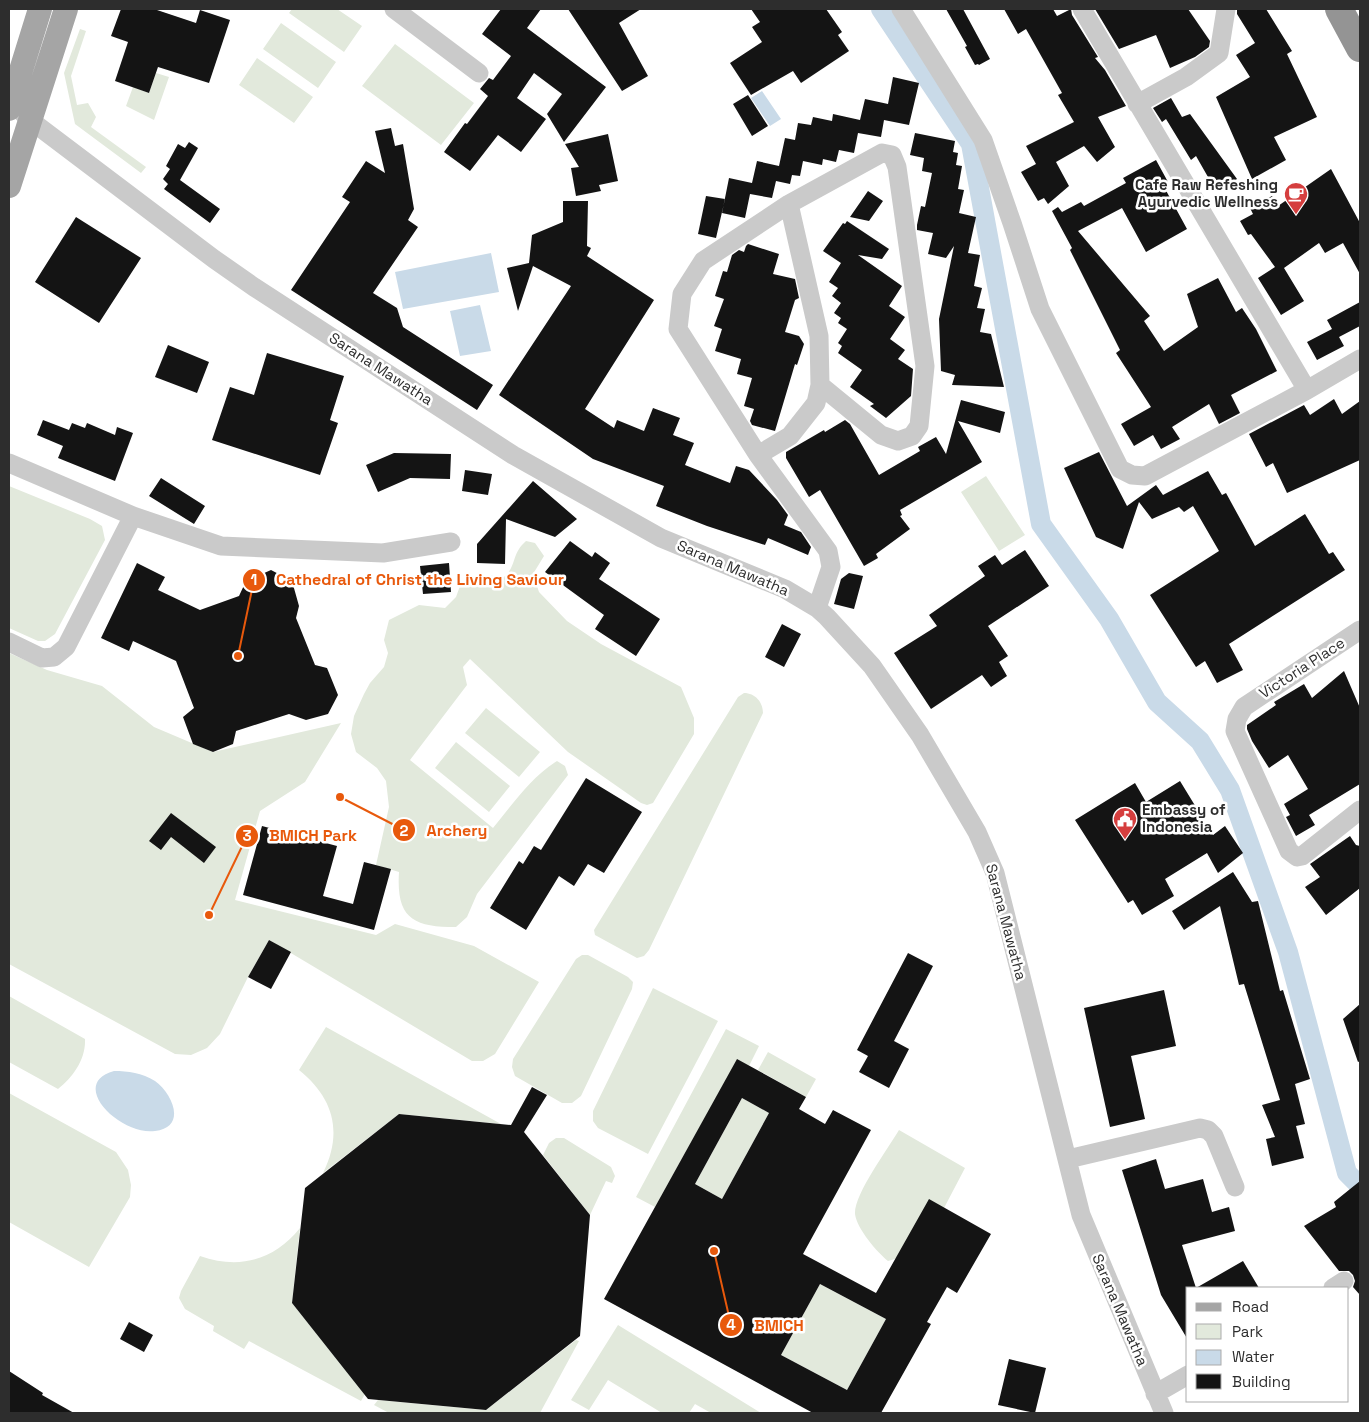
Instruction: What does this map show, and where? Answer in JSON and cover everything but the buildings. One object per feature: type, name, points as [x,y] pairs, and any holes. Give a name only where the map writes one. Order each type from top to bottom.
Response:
[{"type":"highway","points":[[1339,9],[1360,48]]},
{"type":"main road","points":[[10,103],[40,9]]},
{"type":"main road","points":[[9,186],[66,9]]},
{"type":"street","points":[[394,9],[479,73]]},
{"type":"street","points":[[901,9],[983,140],[1040,309],[1120,469],[1132,475],[1145,476],[1308,390],[1360,359]]},
{"type":"street","points":[[1082,9],[1308,390]]},
{"type":"street","points":[[1137,104],[1186,77],[1219,53],[1226,9]]},
{"type":"street","name":"Sarana Mawatha","points":[[10,103],[214,259],[513,455],[660,538],[785,589],[817,608],[872,666],[920,735],[978,832],[995,873],[1081,1215],[1164,1413]]},
{"type":"street","points":[[817,608],[831,567],[828,550],[758,455],[678,329],[682,294],[703,261],[789,204],[882,153],[892,155],[897,167],[925,366],[919,426],[912,436],[898,441],[881,435],[820,386]]},
{"type":"street","points":[[758,455],[790,436],[816,403],[820,386],[819,336],[789,204]]},
{"type":"street","points":[[9,462],[134,516],[221,546],[383,553],[451,542]]},
{"type":"street","points":[[9,642],[42,658],[54,656],[66,648],[134,516]]},
{"type":"street","name":"Victoria Place","points":[[1360,630],[1244,707],[1237,719],[1235,731],[1289,851],[1297,857],[1302,856],[1360,810]]},
{"type":"street","points":[[1068,1159],[1200,1128],[1208,1130],[1214,1136],[1235,1187]]},
{"type":"street","points":[[1155,1394],[1186,1376]]},
{"type":"green space","points":[[292,9],[337,9],[362,26],[344,52],[289,13]]},
{"type":"green space","points":[[281,23],[336,62],[318,88],[263,49]]},
{"type":"green space","points":[[80,29],[86,31],[71,76],[77,105],[88,103],[96,117],[91,127],[146,167],[141,173],[75,124],[64,73]]},
{"type":"green space","points":[[395,44],[474,103],[441,145],[362,86]]},
{"type":"green space","points":[[257,58],[313,97],[294,123],[239,85]]},
{"type":"green space","points":[[156,73],[169,77],[154,120],[126,106],[133,87],[149,93]]},
{"type":"green space","points":[[986,476],[1025,535],[999,551],[961,492]]},
{"type":"green space","points":[[9,486],[90,519],[102,526],[105,540],[55,634],[45,641],[38,641],[9,628]]},
{"type":"green space","points":[[526,541],[535,543],[544,556],[533,574],[539,592],[567,621],[601,644],[681,687],[694,718],[694,734],[653,803],[647,805],[641,803],[568,752],[470,659],[463,667],[467,685],[410,760],[493,828],[522,792],[557,761],[565,766],[568,775],[477,894],[467,917],[456,927],[429,925],[418,922],[404,910],[399,888],[399,872],[376,865],[389,807],[386,781],[377,768],[356,752],[351,734],[354,716],[370,683],[384,667],[388,653],[384,640],[389,620],[419,605],[445,608],[456,597],[460,586],[469,578],[484,575],[504,577],[511,569],[518,551]]},
{"type":"green space","points":[[9,653],[47,670],[102,686],[154,727],[213,752],[341,723],[305,782],[260,811],[235,900],[376,935],[395,924],[474,946],[539,982],[495,1054],[483,1061],[472,1061],[269,940],[248,977],[220,1034],[207,1048],[191,1055],[175,1054],[9,964]]},
{"type":"green space","points":[[744,693],[755,696],[758,699],[762,705],[763,713],[649,950],[644,956],[637,958],[595,935],[594,930],[738,697]]},
{"type":"green space","points":[[486,708],[540,752],[519,777],[465,733]]},
{"type":"green space","points":[[456,742],[510,786],[489,812],[435,768]]},
{"type":"green space","points":[[582,955],[588,955],[628,977],[633,982],[632,989],[581,1096],[572,1103],[562,1103],[515,1076],[512,1067],[513,1059],[576,959]]},
{"type":"green space","points":[[653,988],[718,1021],[648,1154],[598,1128],[593,1121],[593,1111]]},
{"type":"green space","points":[[9,996],[85,1039],[81,1060],[69,1079],[58,1089],[9,1062]]},
{"type":"green space","points":[[326,1027],[501,1124],[399,1114],[323,1173],[333,1144],[332,1117],[320,1092],[299,1070]]},
{"type":"green space","points":[[726,1029],[759,1046],[749,1066],[737,1060],[655,1207],[636,1197]]},
{"type":"green space","points":[[768,1052],[816,1079],[806,1097],[758,1070]]},
{"type":"green space","points":[[9,1093],[116,1152],[128,1170],[131,1185],[130,1197],[89,1267],[9,1222]]},
{"type":"green space","points":[[742,1098],[769,1113],[722,1199],[695,1184]]},
{"type":"green space","points":[[899,1130],[965,1168],[944,1208],[895,1259],[888,1261],[863,1233],[855,1214],[860,1195],[872,1172]]},
{"type":"green space","points":[[556,1138],[564,1138],[611,1167],[615,1176],[612,1183],[606,1181],[590,1215],[543,1155],[549,1143]]},
{"type":"green space","points":[[300,1228],[292,1303],[365,1394],[361,1401],[249,1341],[244,1349],[213,1331],[214,1326],[185,1309],[179,1298],[200,1256],[229,1262],[255,1259],[279,1248]]},
{"type":"green space","points":[[820,1284],[886,1319],[847,1390],[781,1355]]},
{"type":"green space","points":[[618,1325],[761,1413],[711,1413],[695,1404],[689,1413],[662,1413],[608,1380],[589,1410],[571,1400]]},
{"type":"green space","points":[[576,1340],[579,1341],[540,1413],[389,1413],[374,1405],[378,1400],[486,1410]]},
{"type":"water","points":[[762,91],[781,119],[770,126],[751,98]]},
{"type":"water","points":[[491,253],[499,292],[403,309],[395,272]]},
{"type":"water","points":[[480,305],[491,351],[460,356],[450,311]]},
{"type":"water","points":[[114,1071],[140,1074],[155,1081],[171,1101],[174,1117],[171,1123],[165,1128],[155,1131],[142,1130],[128,1126],[104,1108],[97,1097],[96,1087],[101,1078]]},
{"type":"waterway","points":[[881,9],[971,144],[1041,524],[1109,619],[1157,702],[1200,741],[1230,790],[1288,952],[1347,1173],[1360,1186]]},
{"type":"place","name":"Cafe Raw Refeshing Ayurvedic Wellness","points":[[1296,215]]},
{"type":"place","name":"Cathedral of Christ the Living Saviour","points":[[238,656]]},
{"type":"place","name":"Archery","points":[[340,797]]},
{"type":"place","name":"Embassy of Indonesia","points":[[1125,840]]},
{"type":"place","name":"BMICH Park","points":[[209,915]]},
{"type":"place","name":"BMICH","points":[[714,1251]]}]
